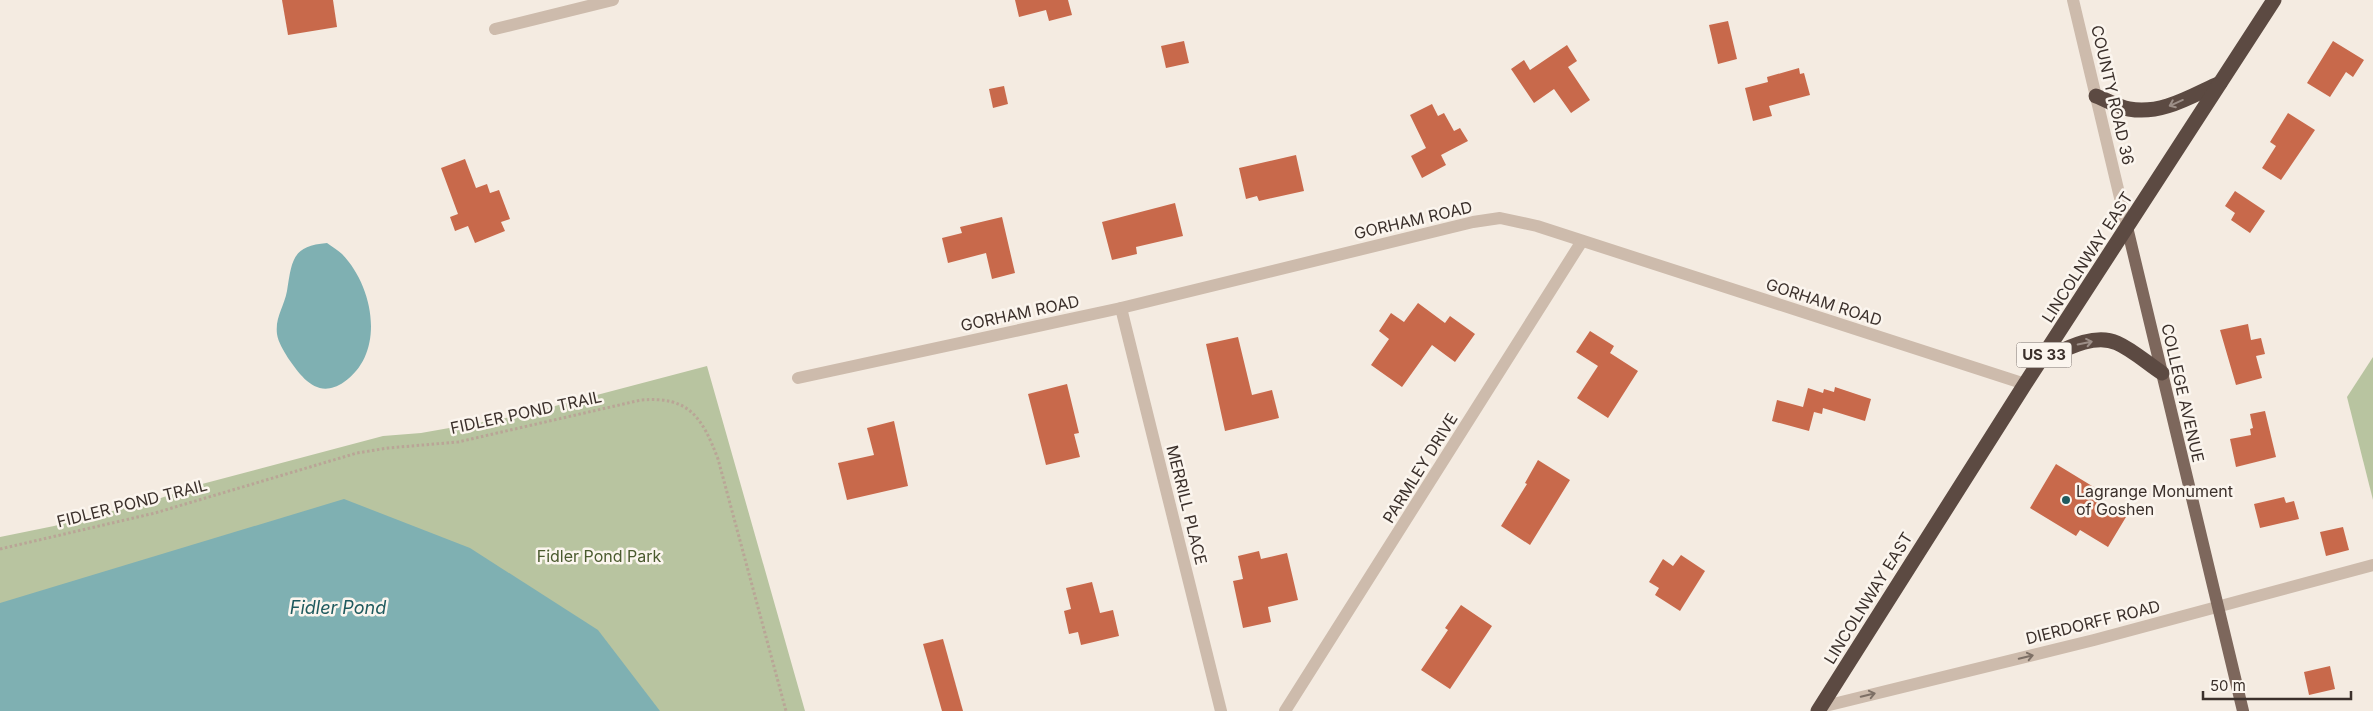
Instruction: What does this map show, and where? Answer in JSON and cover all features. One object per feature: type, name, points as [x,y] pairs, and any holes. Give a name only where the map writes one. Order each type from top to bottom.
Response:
[{"type":"highway","name":"LINCOLNWAY EAST","points":[[1819,709],[2025,384],[2274,0]]},
{"type":"highway","points":[[2096,96],[2127,108],[2146,110],[2168,106],[2220,83]]},
{"type":"highway","points":[[2040,361],[2080,344],[2101,340],[2116,342],[2162,373]]},
{"type":"main road","name":"COLLEGE AVENUE","points":[[2127,227],[2243,711]]},
{"type":"street","points":[[495,29],[613,0]]},
{"type":"street","name":"COUNTY ROAD 36","points":[[2074,0],[2127,227]]},
{"type":"street","name":"GORHAM ROAD","points":[[798,378],[1121,308],[1487,219],[1500,218],[1519,221],[2025,384]]},
{"type":"street","name":"PARMLEY DRIVE","points":[[1285,711],[1582,241]]},
{"type":"street","name":"MERRILL PLACE","points":[[1121,308],[1221,711]]},
{"type":"street","name":"DIERDORFF ROAD","points":[[1819,709],[2094,640],[2373,565]]},
{"type":"path","name":"FIDLER POND TRAIL","points":[[0,549],[155,513],[357,453],[388,448],[458,442],[641,400],[671,400],[681,404],[698,419],[718,459],[786,711]]},
{"type":"green space","points":[[2373,357],[2373,500],[2347,397]]},
{"type":"green space","name":"Fidler Pond Park","points":[[707,366],[805,711],[0,711],[0,537],[54,526],[155,500],[202,484],[383,436],[421,433],[517,416]]},
{"type":"water","points":[[327,243],[342,254],[353,268],[362,284],[368,301],[371,319],[370,337],[366,354],[357,370],[344,382],[326,389],[312,384],[299,373],[281,346],[277,328],[278,317],[286,297],[290,271],[296,256],[307,247]]},
{"type":"water","name":"Fidler Pond","points":[[344,499],[470,548],[598,630],[660,711],[0,711],[0,603]]},
{"type":"building","points":[[282,0],[333,0],[337,27],[288,35]]},
{"type":"building","points":[[1015,0],[1068,0],[1072,15],[1049,21],[1046,10],[1019,17]]},
{"type":"building","points":[[1728,21],[1737,59],[1718,64],[1709,25]]},
{"type":"building","points":[[1184,41],[1189,63],[1166,68],[1161,46]]},
{"type":"building","points":[[2333,41],[2364,60],[2353,77],[2346,72],[2330,97],[2307,83]]},
{"type":"building","points":[[1567,45],[1577,61],[1568,67],[1590,100],[1571,113],[1554,89],[1534,103],[1511,69],[1524,60],[1530,70]]},
{"type":"building","points":[[1799,68],[1800,74],[1804,73],[1810,95],[1769,106],[1772,116],[1753,121],[1745,88],[1768,82],[1767,77]]},
{"type":"building","points":[[1004,86],[1008,104],[993,108],[989,89]]},
{"type":"building","points":[[1432,104],[1438,116],[1444,113],[1454,131],[1460,128],[1468,141],[1441,155],[1446,165],[1422,178],[1411,156],[1426,148],[1410,115]]},
{"type":"building","points":[[2288,113],[2315,130],[2281,180],[2262,168],[2276,146],[2270,142]]},
{"type":"building","points":[[1296,155],[1304,191],[1259,201],[1257,196],[1246,199],[1239,168]]},
{"type":"building","points":[[465,159],[476,188],[487,184],[490,193],[499,190],[510,219],[501,222],[505,231],[475,243],[468,226],[455,231],[450,217],[458,214],[441,168]]},
{"type":"building","points":[[2235,191],[2265,211],[2250,233],[2231,220],[2235,213],[2225,206]]},
{"type":"building","points":[[1175,203],[1183,236],[1136,247],[1137,254],[1112,260],[1102,222]]},
{"type":"building","points":[[1002,217],[1015,273],[992,279],[986,253],[948,263],[942,238],[962,233],[960,227]]},
{"type":"building","points":[[1418,303],[1445,323],[1450,316],[1475,334],[1455,362],[1432,345],[1402,387],[1371,365],[1389,339],[1379,331],[1391,313],[1404,322]]},
{"type":"building","points":[[2248,324],[2251,340],[2261,338],[2265,354],[2256,356],[2262,378],[2236,385],[2220,330]]},
{"type":"building","points":[[1590,331],[1614,346],[1610,353],[1638,371],[1608,418],[1577,398],[1598,366],[1576,352]]},
{"type":"building","points":[[1238,337],[1252,395],[1272,390],[1279,418],[1225,431],[1206,344]]},
{"type":"building","points":[[1067,384],[1079,433],[1074,434],[1080,457],[1046,465],[1028,394]]},
{"type":"building","points":[[1835,387],[1871,399],[1865,421],[1823,408],[1822,414],[1814,412],[1809,431],[1772,421],[1777,400],[1803,407],[1808,388],[1823,393],[1824,389],[1834,392]]},
{"type":"building","points":[[2265,411],[2276,457],[2236,467],[2230,439],[2251,435],[2250,429],[2253,428],[2250,414]]},
{"type":"building","points":[[894,421],[908,486],[847,500],[838,463],[874,455],[867,428]]},
{"type":"building","points":[[1538,460],[1570,480],[1530,545],[1501,526],[1527,484],[1525,483]]},
{"type":"building","points":[[2056,464],[2097,489],[2092,497],[2126,517],[2108,547],[2080,530],[2076,536],[2030,508]]},
{"type":"building","points":[[2284,497],[2286,503],[2294,501],[2299,519],[2260,528],[2254,504]]},
{"type":"building","points":[[2343,527],[2349,550],[2326,556],[2320,532]]},
{"type":"building","points":[[1259,551],[1261,559],[1287,553],[1298,600],[1268,607],[1271,622],[1243,628],[1233,581],[1243,579],[1238,556]]},
{"type":"building","points":[[1681,555],[1705,571],[1680,611],[1655,595],[1659,588],[1649,582],[1663,559],[1673,566]]},
{"type":"building","points":[[1092,582],[1100,613],[1113,610],[1119,636],[1081,645],[1078,632],[1069,634],[1064,611],[1071,609],[1066,588]]},
{"type":"building","points":[[1461,605],[1492,626],[1450,689],[1421,670],[1448,630],[1445,628]]},
{"type":"building","points":[[943,639],[963,711],[942,711],[923,644]]},
{"type":"building","points":[[2330,666],[2335,689],[2309,695],[2304,672]]},
{"type":"place","name":"Lagrange Monument of Goshen","points":[[2066,500]]}]
